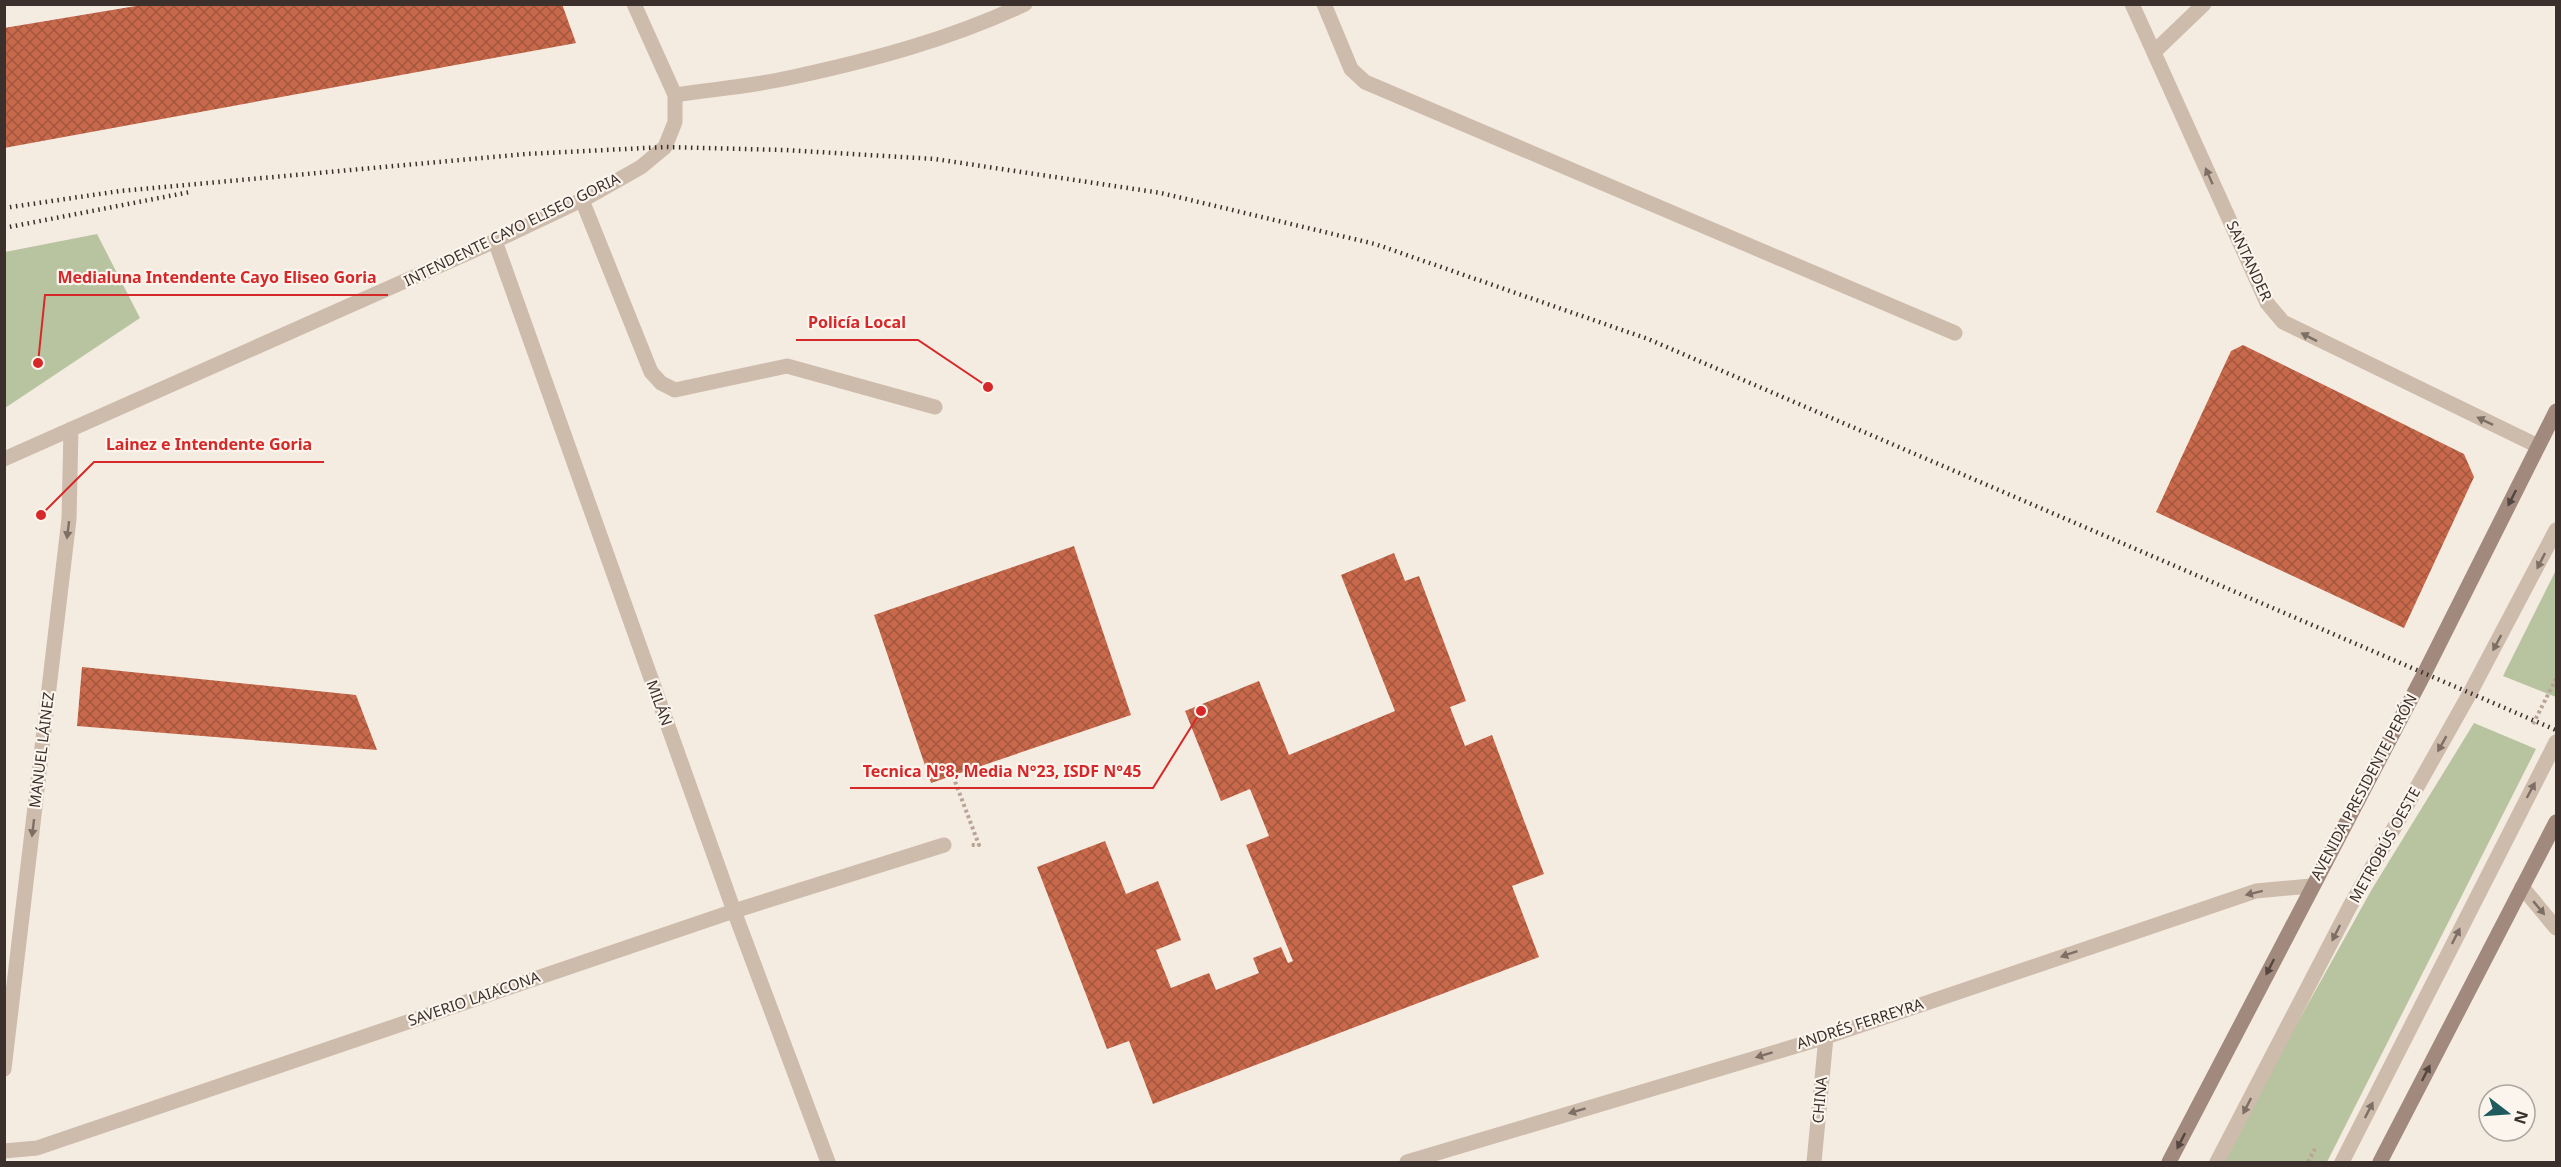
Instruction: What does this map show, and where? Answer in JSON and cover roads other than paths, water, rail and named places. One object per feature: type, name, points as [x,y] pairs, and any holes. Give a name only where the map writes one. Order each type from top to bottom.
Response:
[{"type":"main road","name":"AVENIDA PRESIDENTE PERÓN","points":[[2169,1162],[2424,674],[2556,411]]},
{"type":"main road","points":[[2380,1162],[2556,822]]},
{"type":"street","points":[[634,4],[675,95],[791,78],[900,51],[988,21],[1025,4]]},
{"type":"street","points":[[1324,4],[1351,69],[1365,82],[1955,333]]},
{"type":"street","name":"SANTANDER","points":[[2132,4],[2267,303],[2283,322],[2538,446]]},
{"type":"street","points":[[2154,52],[2204,4]]},
{"type":"street","name":"INTENDENTE CAYO ELISEO GORIA","points":[[4,459],[495,241],[582,200],[641,167],[665,147],[675,122],[675,95]]},
{"type":"street","points":[[582,200],[651,372],[661,383],[675,390],[787,366],[935,407]]},
{"type":"street","name":"MILÁN","points":[[495,241],[734,911],[828,1162]]},
{"type":"street","name":"MANUEL LÁINEZ","points":[[4,1070],[69,519],[70,429]]},
{"type":"street","name":"METROBÚS OESTE","points":[[2217,1162],[2349,908],[2470,693],[2556,530]]},
{"type":"street","points":[[2342,1162],[2556,742]]},
{"type":"street","name":"SAVERIO LAIACONA","points":[[4,1151],[37,1148],[734,911],[944,845]]},
{"type":"street","name":"ANDRÉS FERREYRA","points":[[1407,1162],[1826,1037],[2256,891],[2312,886]]},
{"type":"street","points":[[2522,887],[2556,928]]},
{"type":"street","name":"CHINA","points":[[1814,1162],[1826,1037]]},
{"type":"railway","points":[[4,208],[120,191],[526,154],[665,147],[785,150],[935,159],[1161,193],[1375,244],[1648,339],[2556,730]]},
{"type":"railway","points":[[4,228],[190,192]]},
{"type":"place","name":"Medialuna Intendente Cayo Eliseo Goria","points":[[38,363]]},
{"type":"place","name":"Policía Local","points":[[988,387]]},
{"type":"place","name":"Lainez e Intendente Goria","points":[[41,515]]},
{"type":"place","name":"Tecnica N°8, Media N°23, ISDF N°45","points":[[1201,711]]}]
